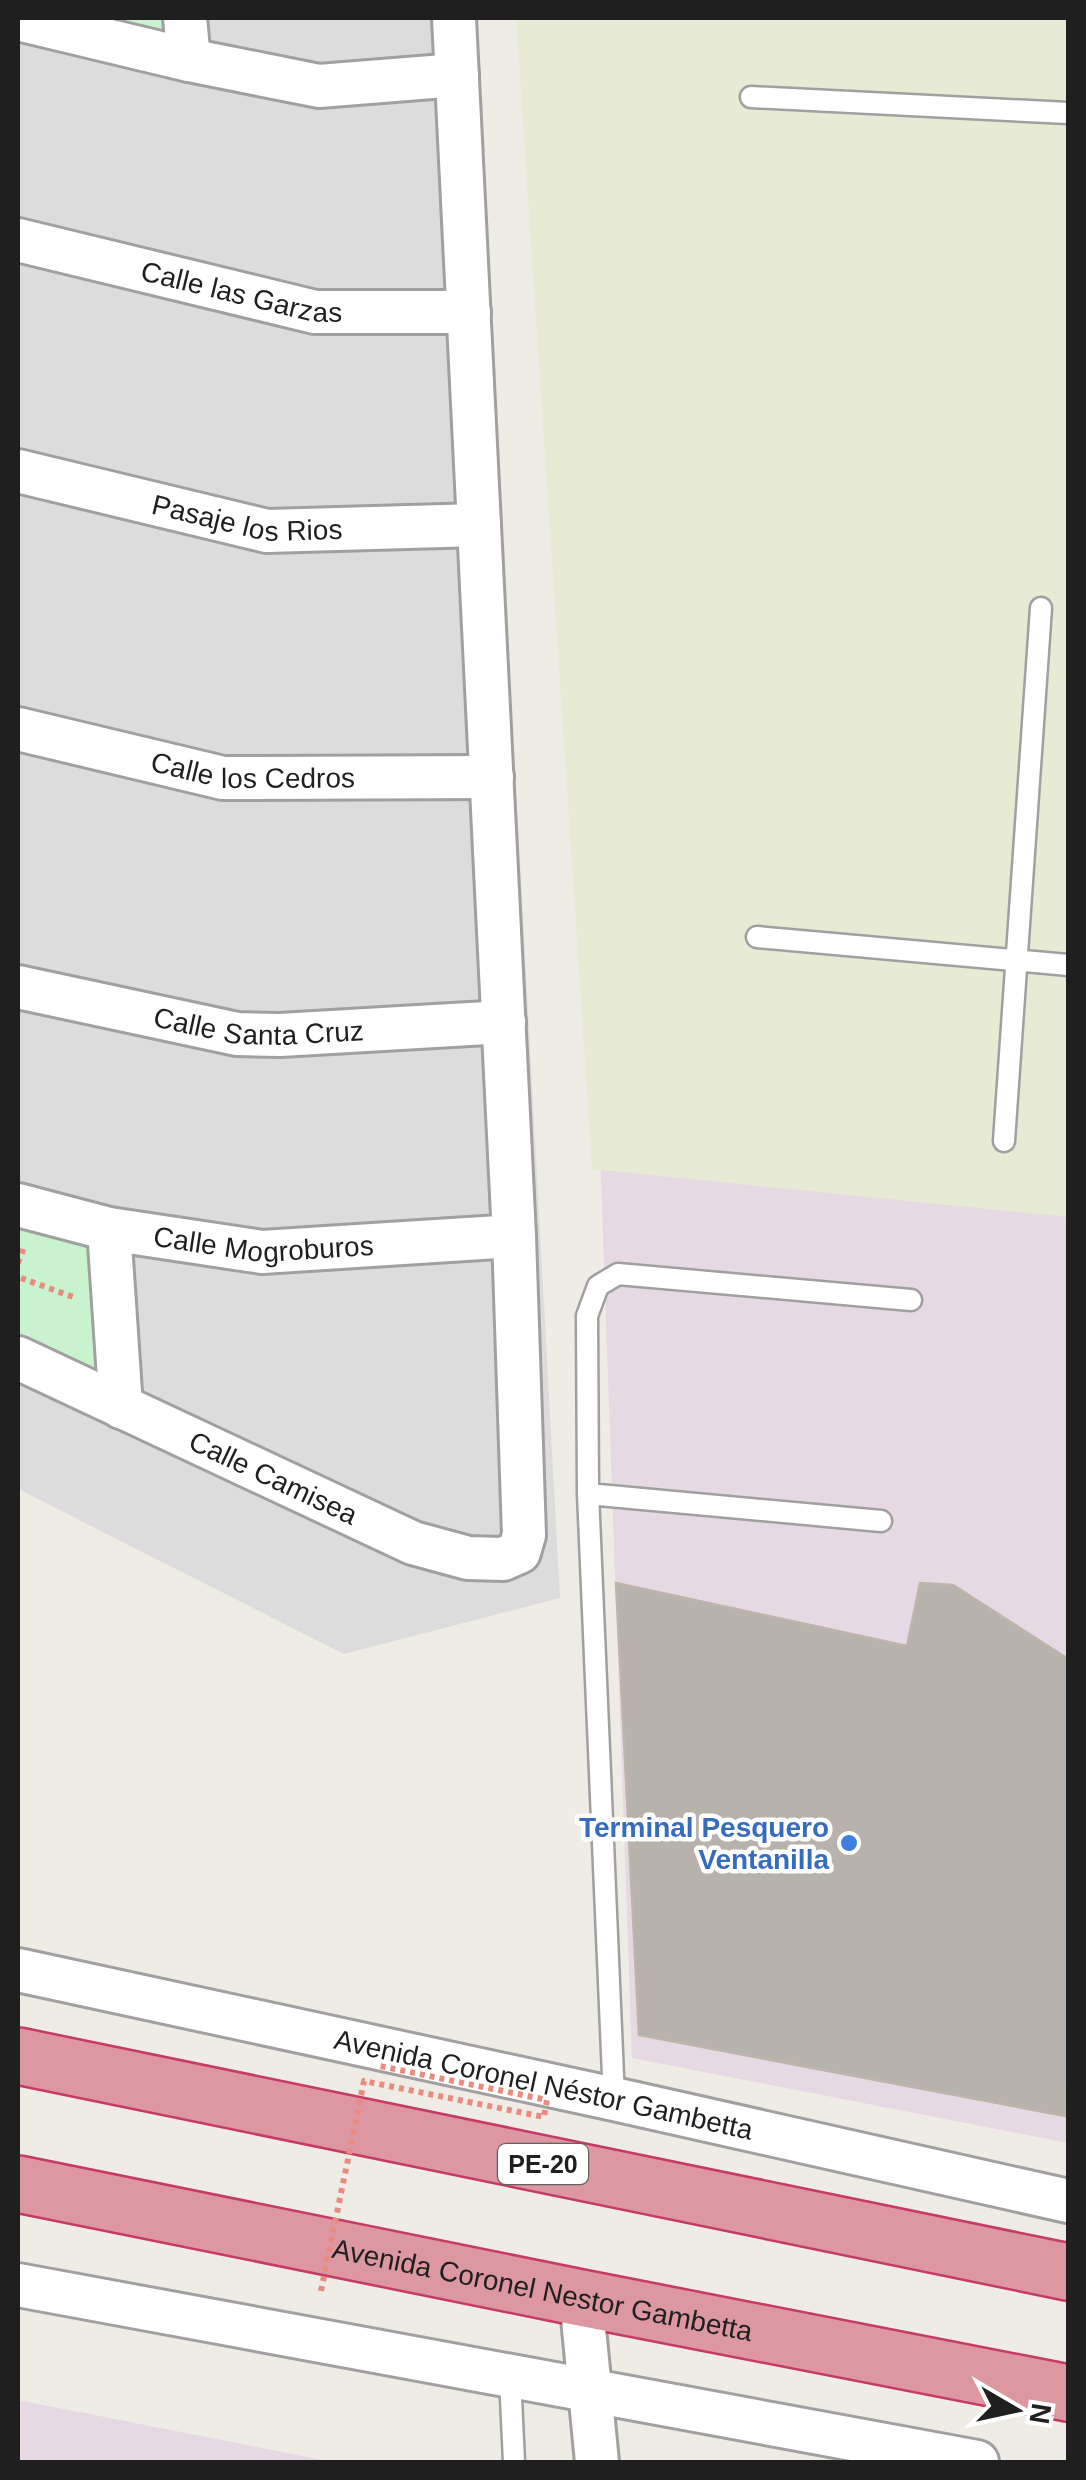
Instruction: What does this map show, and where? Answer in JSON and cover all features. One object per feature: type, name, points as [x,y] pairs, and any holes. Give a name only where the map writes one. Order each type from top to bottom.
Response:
[{"type":"highway","name":"PE-20","points":[[18,2056],[1068,2272]]},
{"type":"highway","name":"Avenida Coronel Nestor Gambetta","points":[[18,2184],[1068,2392]]},
{"type":"street","points":[[185,18],[189,60]]},
{"type":"street","points":[[454,18],[514,1236]]},
{"type":"street","points":[[18,19],[319,86],[457,74]]},
{"type":"street","name":"Calle las Garzas","points":[[18,240],[315,312],[469,312]]},
{"type":"street","name":"Pasaje los Rios","points":[[18,470],[267,531],[480,525]]},
{"type":"street","name":"Calle los Cedros","points":[[18,729],[223,778],[492,777]]},
{"type":"street","name":"Calle Santa Cruz","points":[[18,988],[238,1034],[504,1022]]},
{"type":"street","name":"Calle Mogroburos","points":[[18,1205],[109,1229],[262,1252],[514,1236]]},
{"type":"street","points":[[109,1229],[121,1408]]},
{"type":"street","name":"Calle Camisea","points":[[18,1358],[413,1543],[468,1558],[503,1559],[519,1552],[524,1534],[514,1236]]},
{"type":"street","name":"Avenida Coronel Néstor Gambetta","points":[[18,1970],[1068,2201]]},
{"type":"street","points":[[21,2290],[977,2462]]},
{"type":"street","points":[[580,2298],[597,2462]]},
{"type":"lane","points":[[751,97],[1068,113]]},
{"type":"lane","points":[[1004,1141],[1041,608]]},
{"type":"lane","points":[[756,937],[1068,966]]},
{"type":"lane","points":[[614,2099],[588,1494],[587,1316],[598,1286],[618,1274],[911,1300]]},
{"type":"lane","points":[[588,1494],[881,1520]]},
{"type":"lane","points":[[510,2378],[514,2462]]},
{"type":"path","points":[[18,1266],[22,1272],[19,1280],[93,1305]]},
{"type":"path","points":[[321,2292],[364,2081],[544,2116],[547,2100],[380,2066]]},
{"type":"shaded area","points":[[18,18],[474,18],[560,1598],[344,1654],[18,1489]]},
{"type":"shaded area","points":[[560,18],[1068,18],[1068,2143],[632,2058]]},
{"type":"shaded area","points":[[18,2400],[333,2462],[18,2462]]},
{"type":"green space","points":[[96,18],[169,18],[169,27],[157,31]]},
{"type":"green space","points":[[516,18],[1068,18],[1068,1217],[592,1169]]},
{"type":"green space","points":[[18,1220],[108,1241],[102,1375],[18,1335]]},
{"type":"building","name":"Terminal Pesquero Ventanilla","points":[[616,1583],[907,1646],[920,1583],[953,1585],[1068,1659],[1065,2116],[639,2035]]},
{"type":"place","name":"Terminal Pesquero Ventanilla","points":[[849,1843]]}]
